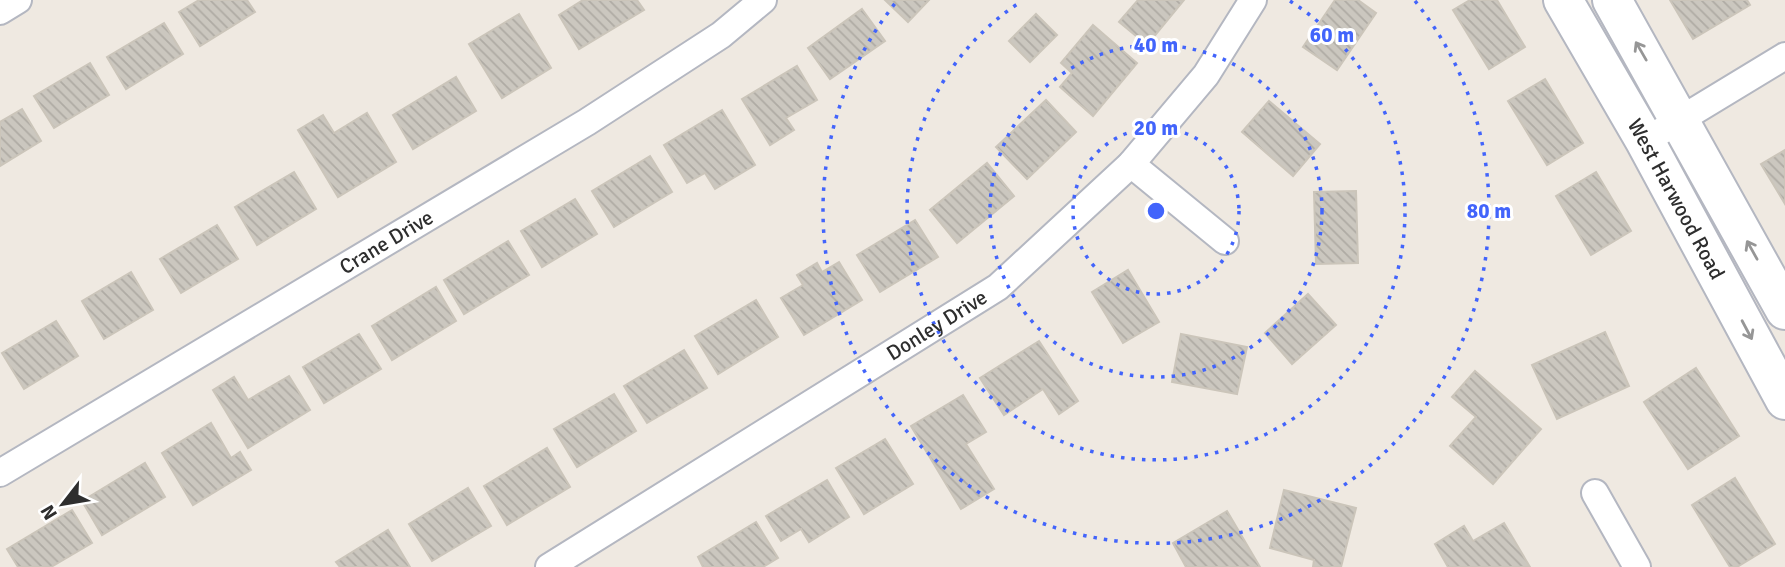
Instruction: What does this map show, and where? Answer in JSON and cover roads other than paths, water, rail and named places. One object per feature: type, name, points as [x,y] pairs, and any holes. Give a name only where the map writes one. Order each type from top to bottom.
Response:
[{"type":"main road","name":"West Harwood Road","points":[[1563,0],[1644,141],[1785,400]]},
{"type":"main road","name":"West Harwood Road","points":[[1612,0],[1785,310]]},
{"type":"street","points":[[0,10],[18,0]]},
{"type":"street","name":"Crane Drive","points":[[0,473],[587,122],[721,35],[763,0]]},
{"type":"street","name":"Donley Drive","points":[[549,567],[998,288],[1131,164],[1206,75],[1253,0]]},
{"type":"street","points":[[1644,141],[1785,56]]},
{"type":"street","points":[[1131,164],[1225,241]]},
{"type":"street","points":[[1595,493],[1637,567]]}]
